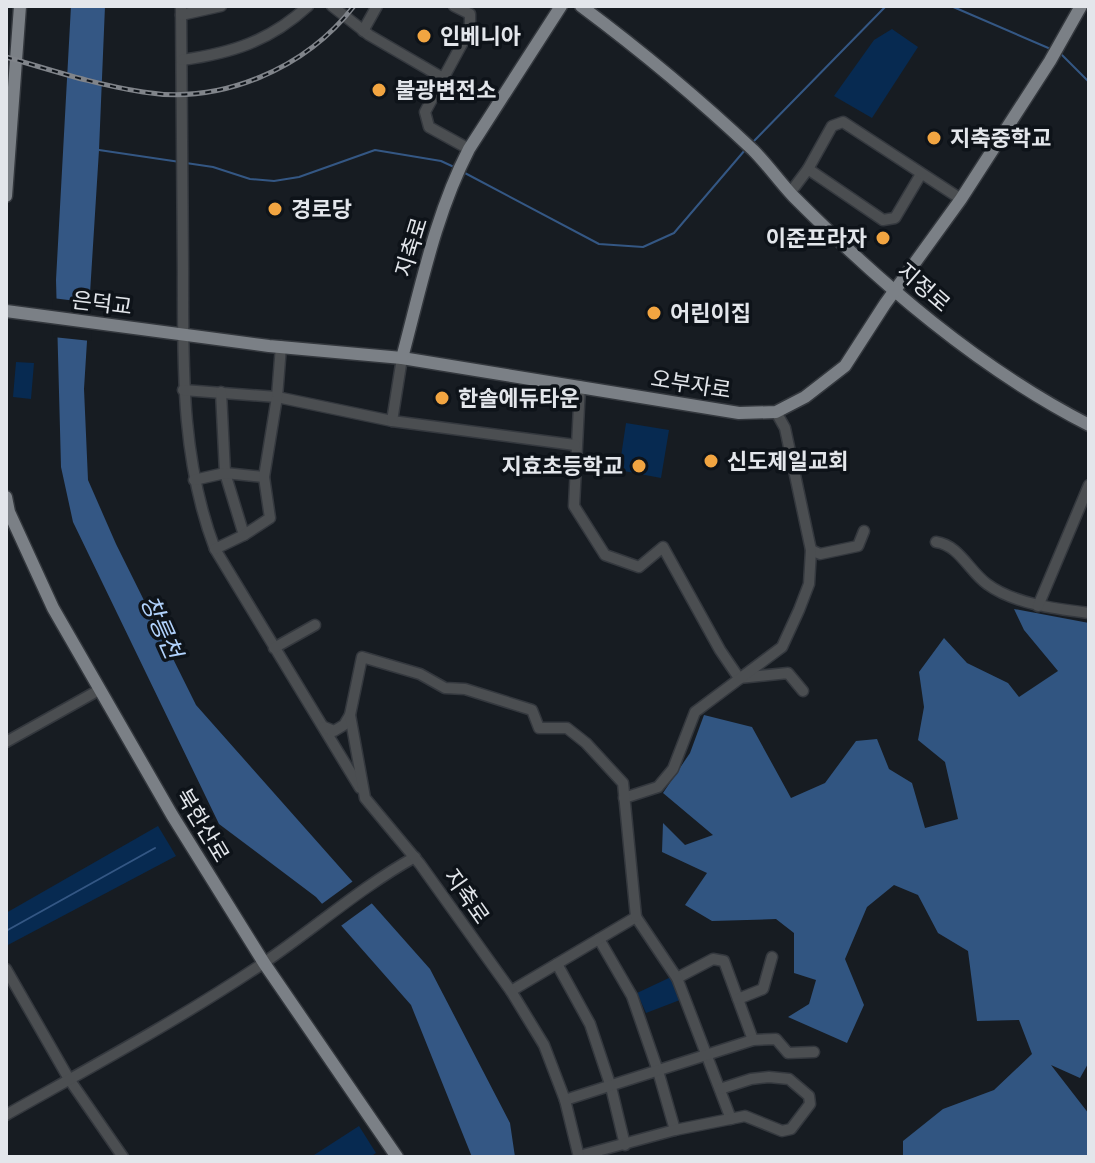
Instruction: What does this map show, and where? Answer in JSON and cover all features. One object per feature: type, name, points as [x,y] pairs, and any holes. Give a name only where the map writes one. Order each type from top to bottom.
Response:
[{"type":"main road","points":[[6,196],[11,40],[20,6]]},
{"type":"main road","points":[[467,154],[561,6]]},
{"type":"main road","name":"지정로","points":[[581,6],[691,95],[754,151],[790,193],[895,290],[966,349],[1034,395],[1089,425]]},
{"type":"main road","name":"오부자로","points":[[152,329],[402,358],[739,413],[776,412],[805,397],[839,373],[961,199],[1060,45],[1081,6]]},
{"type":"main road","name":"지축로","points":[[402,358],[432,242],[467,154]]},
{"type":"main road","name":"은덕교","points":[[6,311],[152,329]]},
{"type":"main road","name":"북한산로","points":[[6,497],[9,512],[53,608],[172,815],[264,963],[397,1157]]},
{"type":"street","points":[[181,10],[221,6]]},
{"type":"street","points":[[182,60],[238,50],[267,36],[308,6]]},
{"type":"street","points":[[332,6],[363,31],[443,78]]},
{"type":"street","points":[[363,31],[377,6]]},
{"type":"street","points":[[454,6],[470,14],[470,29],[425,112],[429,127],[467,154]]},
{"type":"street","name":"지축로","points":[[181,10],[183,390],[194,480],[204,519],[215,549],[365,798],[415,857],[511,991],[544,1045],[565,1100],[579,1156]]},
{"type":"street","points":[[790,193],[808,169],[832,126],[843,122],[961,199]]},
{"type":"street","points":[[808,169],[883,220],[895,218],[921,174]]},
{"type":"street","points":[[215,549],[270,518],[264,477],[277,397],[281,346]]},
{"type":"street","name":"지축로","points":[[392,421],[402,358]]},
{"type":"street","points":[[580,386],[574,506],[605,555],[639,567],[663,547],[739,678]]},
{"type":"street","points":[[183,390],[277,397],[392,421],[575,445]]},
{"type":"street","points":[[221,392],[225,473],[244,535]]},
{"type":"street","points":[[624,798],[658,787],[673,769],[695,712],[782,647],[809,584],[811,550],[785,428],[776,412]]},
{"type":"street","points":[[194,480],[225,473],[264,477]]},
{"type":"street","points":[[1038,606],[1089,485]]},
{"type":"street","points":[[811,550],[820,554],[858,546],[864,531]]},
{"type":"street","points":[[936,542],[947,543],[988,585],[1038,606],[1089,613]]},
{"type":"street","points":[[274,648],[315,625]]},
{"type":"street","points":[[365,798],[350,715],[362,657],[420,674],[445,688],[465,689],[532,710],[539,728],[567,728],[586,743],[623,783],[636,917],[677,978],[731,1119]]},
{"type":"street","points":[[739,678],[788,673],[803,691]]},
{"type":"street","points":[[6,742],[99,690]]},
{"type":"street","points":[[323,727],[334,731],[339,729],[350,715]]},
{"type":"street","points":[[6,1115],[152,1033],[264,963],[382,876],[415,857]]},
{"type":"street","points":[[511,991],[636,917]]},
{"type":"street","points":[[599,939],[632,996],[675,1130]]},
{"type":"street","points":[[738,999],[763,989],[772,957]]},
{"type":"street","points":[[677,978],[713,959],[724,961],[753,1040]]},
{"type":"street","points":[[557,964],[590,1024],[611,1087],[625,1145]]},
{"type":"street","points":[[6,969],[69,1079],[123,1157]]},
{"type":"street","points":[[565,1100],[753,1040],[776,1039],[788,1053],[814,1052]]},
{"type":"street","points":[[579,1156],[675,1130],[731,1119],[751,1117],[782,1131],[791,1129],[810,1104],[809,1096],[789,1079],[751,1079],[720,1089]]},
{"type":"shaded area","points":[[71,6],[105,6],[84,389],[88,480],[116,544],[196,705],[430,969],[510,1123],[515,1157],[472,1157],[411,1005],[316,897],[219,824],[73,522],[61,467],[56,280]]},
{"type":"shaded area","points":[[892,29],[918,47],[872,118],[834,96],[874,40]]},
{"type":"shaded area","points":[[16,362],[34,363],[31,399],[13,397]]},
{"type":"shaded area","points":[[626,423],[669,430],[661,478],[619,470]]},
{"type":"shaded area","points":[[1014,609],[1089,623],[1089,1062],[1080,1078],[1051,1065],[1089,1114],[1089,1157],[903,1157],[903,1141],[943,1109],[994,1090],[1032,1054],[1019,1020],[977,1021],[968,951],[938,933],[918,895],[894,885],[867,907],[845,959],[864,1005],[847,1043],[788,1017],[809,1004],[816,980],[794,973],[794,933],[776,919],[712,921],[685,905],[707,873],[662,852],[663,823],[685,845],[713,835],[663,793],[690,753],[704,715],[752,727],[791,798],[825,783],[856,741],[877,739],[889,769],[912,783],[925,828],[958,819],[945,762],[918,740],[924,707],[919,672],[944,638],[967,663],[1008,683],[1019,697],[1058,671],[1024,630]]},
{"type":"shaded area","points":[[158,826],[176,856],[6,946],[6,913]]},
{"type":"shaded area","points":[[671,977],[680,1000],[646,1013],[637,993]]},
{"type":"shaded area","points":[[359,1126],[376,1153],[370,1157],[311,1157]]},
{"type":"pier","points":[[52,298],[93,303],[91,341],[53,337]]},
{"type":"pier","points":[[356,879],[375,901],[338,928],[319,906]]},
{"type":"waterway","points":[[753,142],[886,6]]},
{"type":"waterway","points":[[951,6],[1053,50]]},
{"type":"waterway","points":[[1062,55],[1089,82]]},
{"type":"waterway","points":[[99,150],[180,162]]},
{"type":"waterway","points":[[186,163],[213,167],[250,179],[274,181],[299,177],[375,150],[441,161],[454,167]]},
{"type":"waterway","points":[[463,172],[599,244],[643,247],[674,233],[745,150]]},
{"type":"waterway","points":[[6,931],[155,848]]},
{"type":"railway","points":[[6,57],[125,89],[173,95],[203,93],[232,87],[287,64],[334,28],[354,6]]},
{"type":"place","name":"인베니아","points":[[424,36]]},
{"type":"place","name":"불광변전소","points":[[379,90]]},
{"type":"place","name":"지축중학교","points":[[934,138]]},
{"type":"place","name":"경로당","points":[[275,209]]},
{"type":"place","name":"이준프라자","points":[[883,238]]},
{"type":"place","name":"어린이집","points":[[654,313]]},
{"type":"place","name":"한솔에듀타운","points":[[442,398]]},
{"type":"place","name":"신도제일교회","points":[[711,461]]},
{"type":"place","name":"지효초등학교","points":[[639,466]]},
{"type":"water label","name":"창릉천","points":[[161,627]]}]
